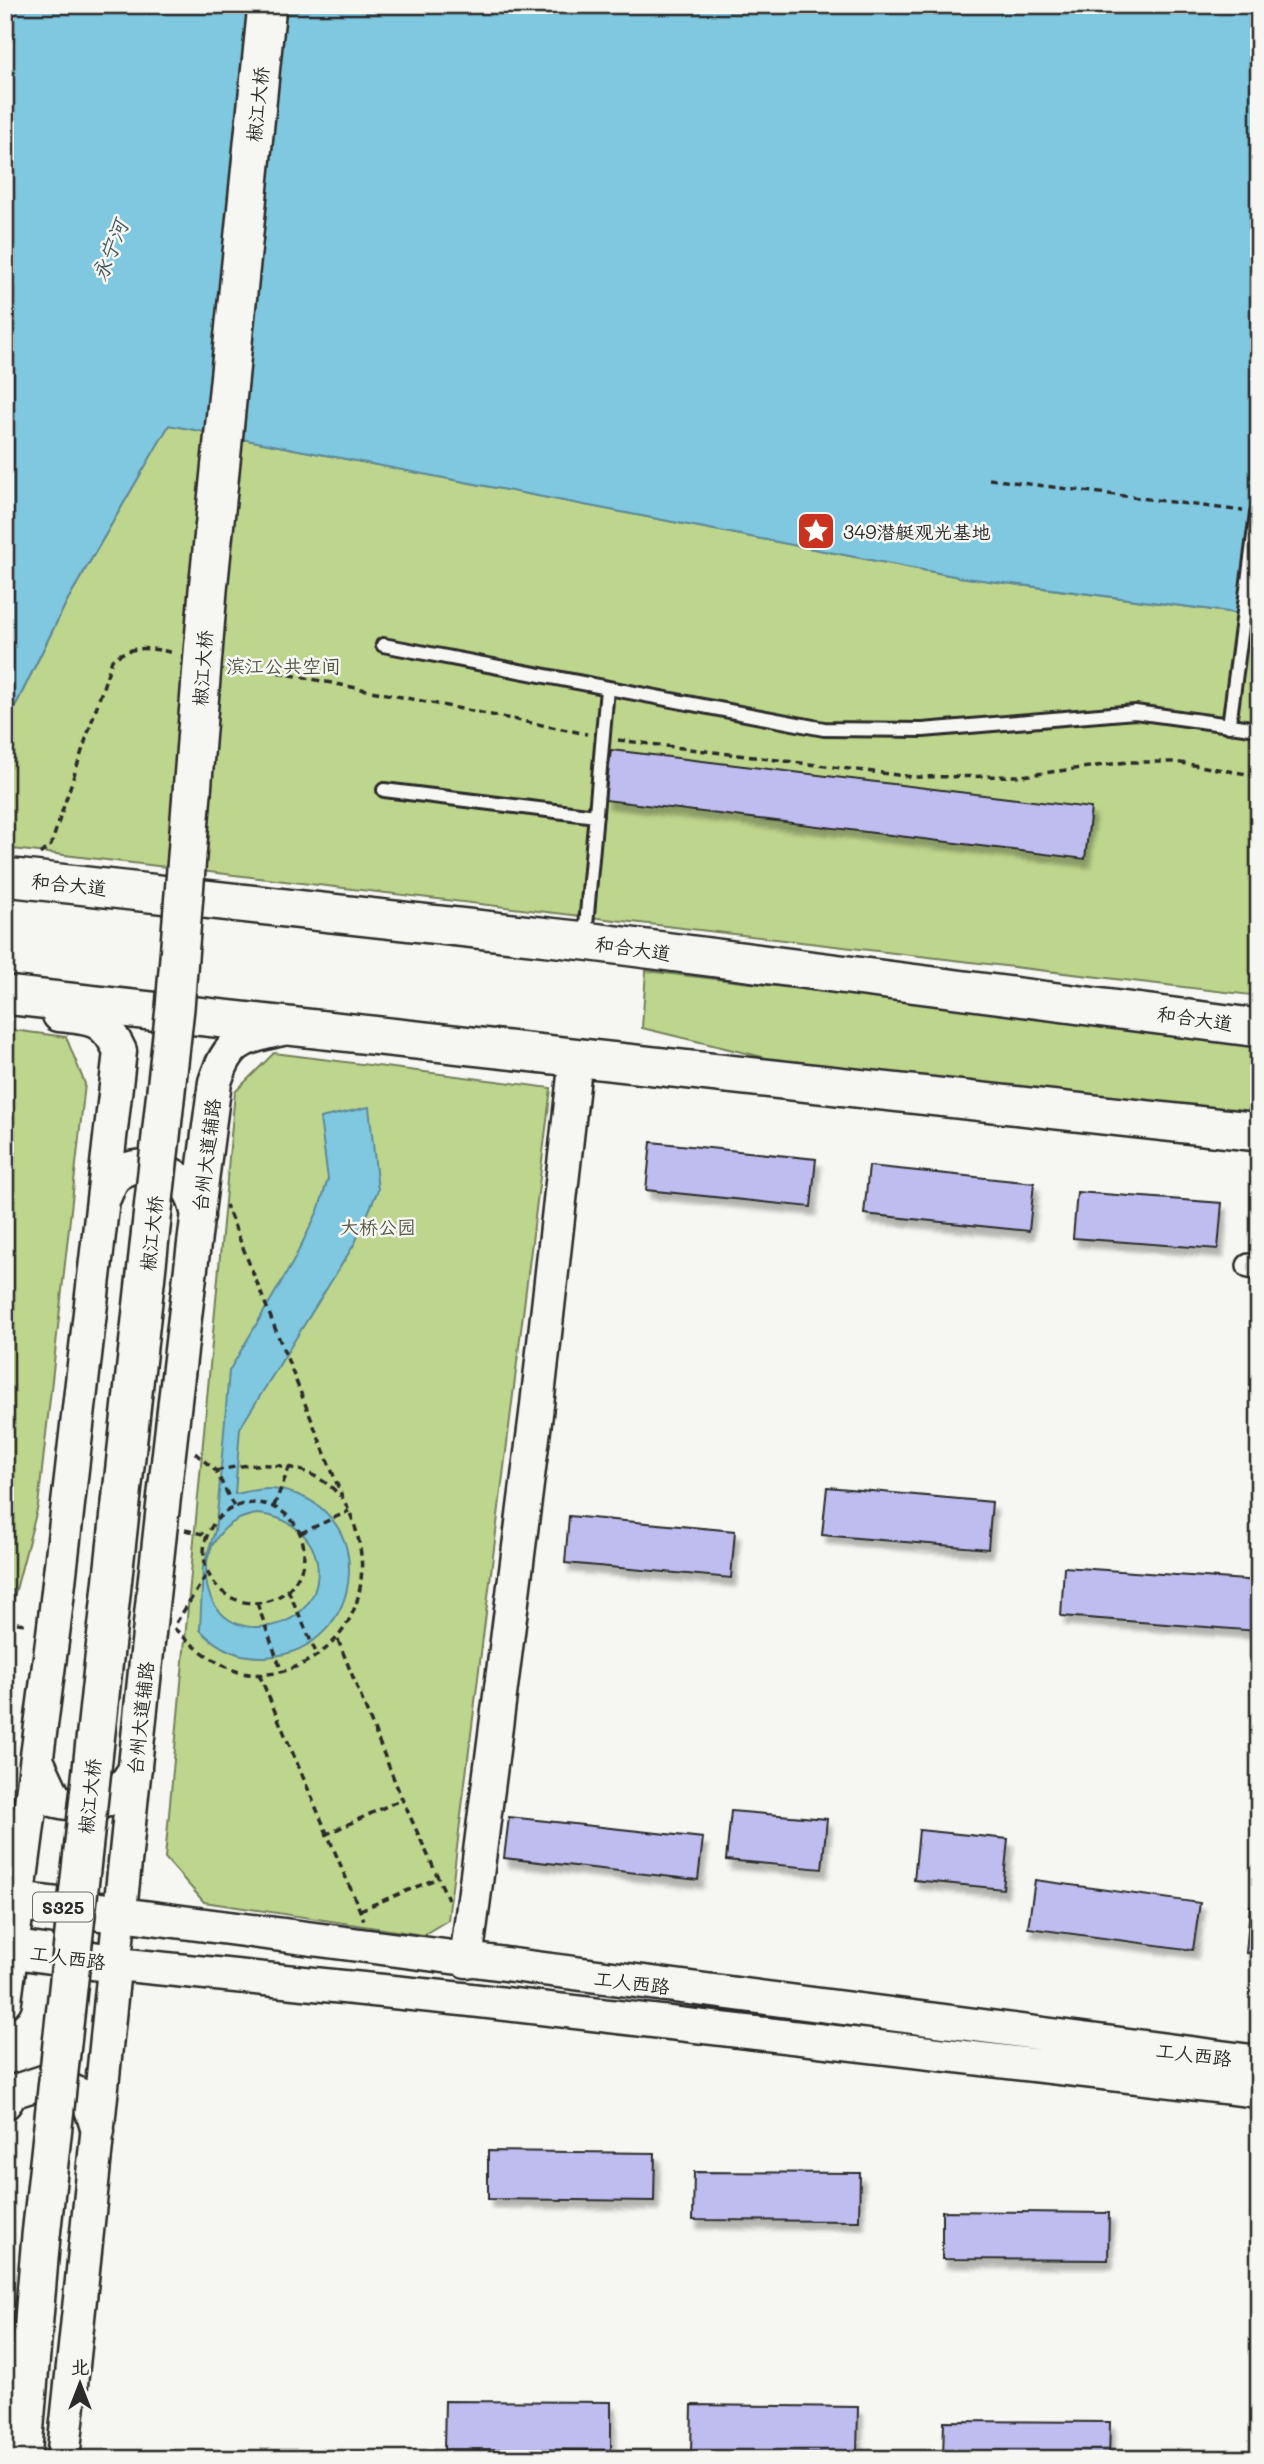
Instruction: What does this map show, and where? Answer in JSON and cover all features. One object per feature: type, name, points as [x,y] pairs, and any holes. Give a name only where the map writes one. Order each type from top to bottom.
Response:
[{"type":"main road","name":"椒江大桥","points":[[5,2376],[153,1020],[183,589],[243,5]]},
{"type":"main road","name":"椒江大桥","points":[[22,2459],[41,2235],[175,1008],[208,590],[267,5]]},
{"type":"main road","name":"和合大道","points":[[20,868],[1259,1028]]},
{"type":"main road","points":[[5,995],[1259,1132]]},
{"type":"main road","points":[[5,1009],[95,1021],[110,1030],[120,1051],[37,1759],[12,1901],[5,2001]]},
{"type":"main road","name":"台州大道辅路","points":[[63,2459],[117,1964],[153,1585],[215,1082],[223,1056],[244,1039],[293,1027]]},
{"type":"main road","points":[[467,1951],[536,1414],[576,1058]]},
{"type":"main road","points":[[103,1200],[116,1176],[129,1168],[151,1166],[177,1177],[190,1190],[198,1216]]},
{"type":"main road","points":[[37,1759],[55,1801],[80,1807],[105,1802],[121,1792],[135,1769]]},
{"type":"main road","name":"工人西路","points":[[12,1901],[377,1949],[467,1951],[1259,2062]]},
{"type":"main road","points":[[261,1979],[246,1967],[239,1954],[248,1942],[270,1934]]},
{"type":"main road","name":"工人西路","points":[[8,1949],[117,1964],[1259,2091]]},
{"type":"main road","points":[[5,2103],[12,2092],[48,2080],[88,2099],[99,2132]]},
{"type":"lane","points":[[1229,726],[1257,513]]},
{"type":"lane","points":[[383,646],[824,729],[923,730],[1135,712],[1259,729]]},
{"type":"lane","points":[[585,941],[607,689]]},
{"type":"lane","points":[[384,790],[596,816]]},
{"type":"path","points":[[989,479],[1257,513]]},
{"type":"path","points":[[20,868],[51,845],[111,660],[123,652],[142,646],[179,653]]},
{"type":"path","points":[[228,662],[641,744],[913,777],[1021,776],[1128,762],[1175,762],[1259,776]]},
{"type":"path","points":[[153,1585],[174,1628],[213,1659],[237,1671],[259,1674],[282,1672],[318,1657],[338,1640],[361,1584],[363,1555],[360,1535],[343,1499],[220,1192]]},
{"type":"path","points":[[170,1432],[216,1471],[234,1507]]},
{"type":"path","points":[[216,1471],[256,1464],[309,1472],[329,1483],[343,1499]]},
{"type":"path","points":[[275,1505],[288,1470]]},
{"type":"path","points":[[254,1503],[275,1505],[303,1533],[303,1564],[290,1592],[258,1604],[232,1598],[219,1590],[207,1574],[204,1549],[207,1535],[215,1521],[234,1507],[254,1503]]},
{"type":"path","points":[[303,1533],[349,1511]]},
{"type":"path","points":[[174,1628],[207,1574]]},
{"type":"path","points":[[290,1592],[318,1657]]},
{"type":"path","points":[[258,1604],[282,1672]]},
{"type":"path","points":[[338,1640],[467,1951]]},
{"type":"path","points":[[259,1674],[325,1835],[377,1949]]},
{"type":"path","points":[[325,1835],[402,1799]]},
{"type":"path","points":[[360,1910],[438,1878]]},
{"type":"green space","name":"滨江公共空间","points":[[169,425],[959,577],[1259,616],[1259,996],[5,848],[5,727],[67,601]]},
{"type":"green space","points":[[646,971],[1259,1042],[1259,1117],[816,1070],[642,1028]]},
{"type":"green space","points":[[5,1029],[66,1037],[85,1084],[38,1506],[13,1601],[5,1661]]},
{"type":"green space","name":"大桥公园","points":[[274,1053],[551,1088],[448,1920],[423,1935],[204,1902],[165,1858],[235,1092]]},
{"type":"water","name":"永宁河","points":[[5,5],[1259,5],[1259,616],[959,577],[169,425],[67,601],[5,727]]},
{"type":"water","points":[[369,1107],[378,1190],[355,1243],[240,1428],[235,1494],[272,1489],[307,1499],[332,1519],[345,1545],[349,1574],[342,1604],[326,1629],[301,1648],[266,1657],[247,1656],[222,1647],[200,1630],[203,1567],[215,1531],[229,1371],[293,1262],[318,1211],[328,1179],[320,1118]],"holes":[[[257,1514],[284,1521],[303,1534],[314,1552],[318,1572],[314,1592],[303,1609],[285,1622],[260,1627],[237,1624],[220,1612],[210,1596],[206,1576],[209,1555],[218,1536],[234,1522]]]},
{"type":"building","points":[[611,750],[1091,808],[1085,859],[605,800]]},
{"type":"building","points":[[651,1142],[816,1159],[811,1207],[646,1190]]},
{"type":"building","points":[[869,1166],[1034,1183],[1029,1231],[864,1214]]},
{"type":"building","points":[[1077,1192],[1222,1203],[1218,1249],[1073,1238]]},
{"type":"building","points":[[827,1487],[992,1502],[988,1549],[822,1535]]},
{"type":"building","points":[[569,1516],[735,1531],[731,1578],[565,1563]]},
{"type":"building","points":[[1064,1567],[1259,1581],[1258,1631],[1061,1616]]},
{"type":"building","points":[[731,1811],[827,1819],[822,1869],[726,1860]]},
{"type":"building","points":[[509,1817],[703,1838],[698,1880],[504,1858]]},
{"type":"building","points":[[919,1830],[1008,1839],[1003,1889],[914,1880]]},
{"type":"building","points":[[1035,1880],[1200,1903],[1193,1950],[1028,1928]]},
{"type":"building","points":[[1250,1906],[1259,1906],[1259,1954],[1246,1953]]},
{"type":"building","points":[[488,2151],[655,2153],[654,2201],[488,2199]]},
{"type":"building","points":[[694,2172],[860,2173],[859,2221],[693,2220]]},
{"type":"building","points":[[942,2211],[1109,2213],[1108,2260],[942,2259]]},
{"type":"building","points":[[445,2401],[611,2402],[611,2450],[444,2449]]},
{"type":"building","points":[[692,2405],[858,2407],[857,2454],[691,2453]]},
{"type":"building","points":[[944,2421],[1110,2422],[1109,2459],[943,2459]]},
{"type":"place","name":"349潜艇观光基地","points":[[816,531]]}]
